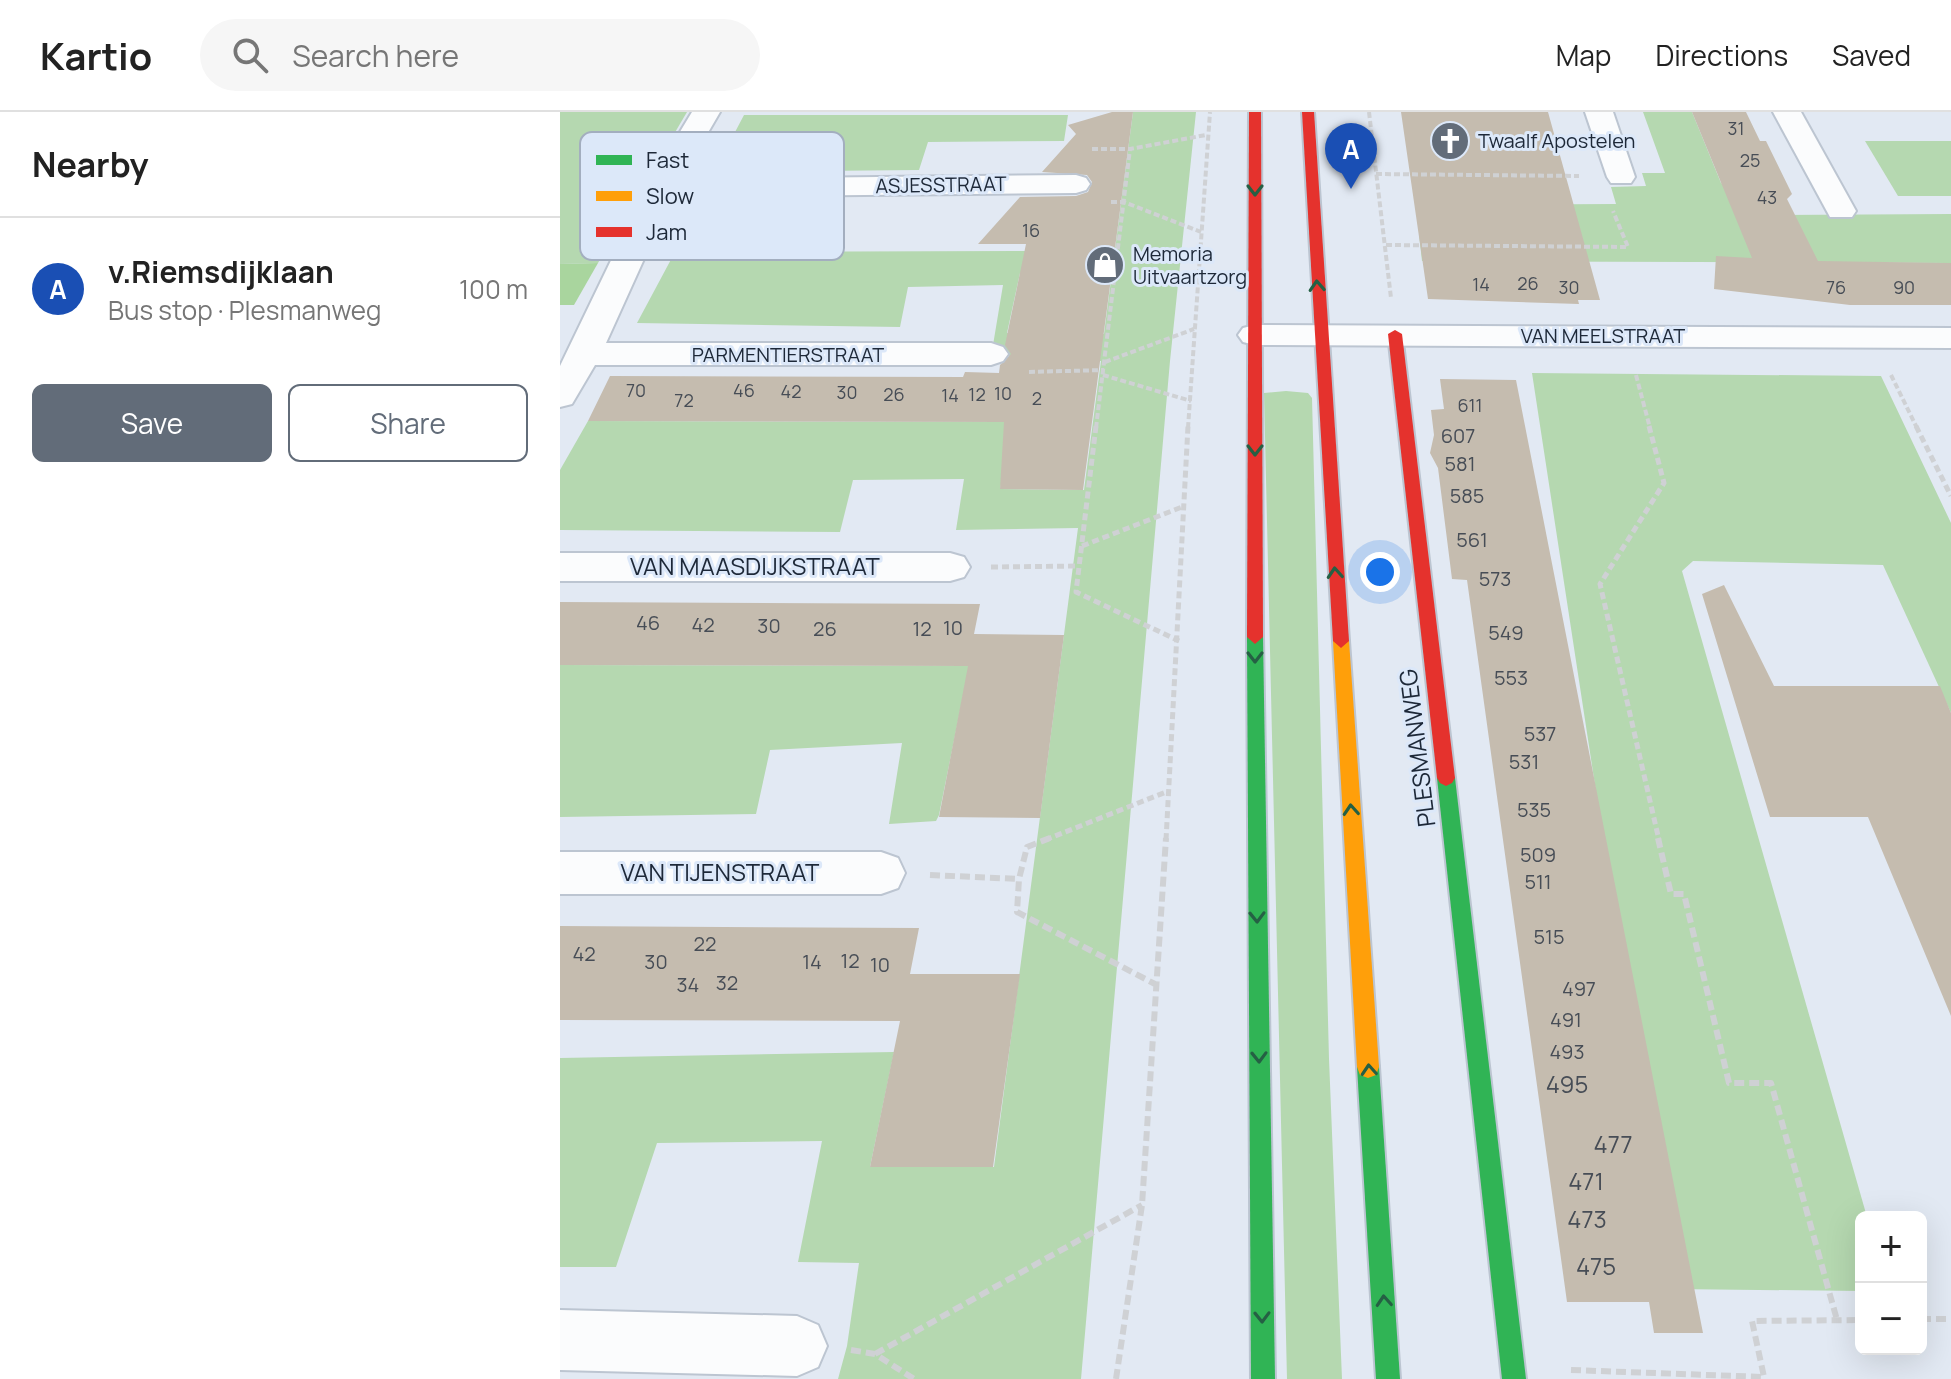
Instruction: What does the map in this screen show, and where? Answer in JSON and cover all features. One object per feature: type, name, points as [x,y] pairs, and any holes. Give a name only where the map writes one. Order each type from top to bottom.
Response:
[{"type":"main road","points":[[1255,112],[1255,785],[1263,1379]]},
{"type":"main road","points":[[1308,112],[1388,1379]]},
{"type":"main road","name":"PLESMANWEG","points":[[1395,334],[1514,1374]]},
{"type":"street","points":[[694,132],[706,112]]},
{"type":"street","points":[[1599,112],[1610,176]]},
{"type":"street","points":[[1787,112],[1841,211]]},
{"type":"street","name":"ASJESSTRAAT","points":[[844,186],[1076,184]]},
{"type":"street","points":[[560,396],[584,354],[628,260]]},
{"type":"street","name":"VAN MEELSTRAAT","points":[[1255,335],[1951,338]]},
{"type":"street","name":"PARMENTIERSTRAAT","points":[[584,354],[991,354]]},
{"type":"street","name":"VAN MAASDIJKSTRAAT","points":[[560,567],[950,567]]},
{"type":"street","name":"VAN TIJENSTRAAT","points":[[560,873],[881,873]]},
{"type":"street","points":[[560,1340],[797,1346]]},
{"type":"path","points":[[1116,1379],[1142,1205],[1166,792],[1179,641],[1182,507],[1210,112]]},
{"type":"path","points":[[1369,112],[1395,334]]},
{"type":"path","points":[[1179,641],[1076,592],[1130,149],[1206,135]]},
{"type":"path","points":[[1376,174],[1610,176],[1628,247],[1386,245]]},
{"type":"path","points":[[1124,202],[1201,232]]},
{"type":"path","points":[[1105,362],[1194,329]]},
{"type":"path","points":[[1626,336],[1664,483],[1600,584],[1671,894],[1684,894],[1729,1083],[1771,1083],[1837,1320]]},
{"type":"path","points":[[1873,338],[1951,496]]},
{"type":"path","points":[[991,354],[990,373],[1104,373],[1191,401]]},
{"type":"path","points":[[1082,546],[1182,507]]},
{"type":"path","points":[[950,567],[1079,566]]},
{"type":"path","points":[[1155,984],[1017,912],[1019,879],[1027,847],[1166,792]]},
{"type":"path","points":[[881,873],[1019,879]]},
{"type":"path","points":[[875,1354],[1142,1205]]},
{"type":"path","points":[[1927,1319],[1951,1319]]},
{"type":"path","points":[[1514,1374],[1764,1377],[1752,1321],[1855,1320]]},
{"type":"path","points":[[797,1346],[875,1354],[914,1379]]},
{"type":"green space","points":[[560,112],[687,112],[675,132],[580,132],[580,260],[600,260],[598,263],[560,264]]},
{"type":"green space","points":[[1133,112],[1196,112],[1170,361],[1081,1379],[838,1379],[847,1346],[859,1263],[798,1262],[822,1141],[657,1143],[616,1267],[560,1267],[560,1058],[894,1052],[870,1167],[994,1167],[1078,528],[956,530],[964,479],[853,480],[840,532],[560,530],[560,470],[588,421],[1014,422],[1000,489],[1084,490],[1101,361],[1032,364],[1006,355],[993,345],[1003,285],[908,287],[900,327],[637,323],[671,260],[844,260],[844,252],[1047,251],[1020,273],[1007,333],[1104,334]]},
{"type":"green space","points":[[1643,112],[1692,112],[1721,183],[1768,215],[1951,214],[1951,263],[1422,261],[1419,234],[1451,205],[1616,204],[1611,187],[1646,186],[1642,173],[1665,173]]},
{"type":"green space","points":[[744,115],[1068,115],[1064,141],[928,142],[919,170],[844,171],[844,132],[735,132]]},
{"type":"green space","points":[[1865,141],[1951,141],[1951,196],[1898,196]]},
{"type":"green space","points":[[598,263],[574,305],[560,305],[560,264]]},
{"type":"green space","points":[[1532,373],[1881,376],[1951,523],[1951,713],[1883,565],[1693,561],[1682,571],[1865,1211],[1855,1211],[1855,1291],[1672,1289]]},
{"type":"green space","points":[[1264,393],[1308,393],[1312,398],[1329,1059],[1342,1379],[1287,1379]]},
{"type":"green space","points":[[560,665],[969,666],[936,821],[889,824],[902,743],[770,750],[756,814],[560,817]]},
{"type":"building","points":[[1112,112],[1133,112],[1083,490],[1000,489],[1004,422],[588,421],[610,376],[963,377],[965,372],[999,373],[1000,365],[1011,354],[1005,345],[1026,244],[978,244],[1020,197],[1076,196],[1088,192],[1092,182],[1087,175],[1042,172],[1076,134],[1068,125]]},
{"type":"building","points":[[1401,112],[1548,112],[1600,300],[1578,300],[1579,304],[1428,299]]},
{"type":"building","points":[[1692,112],[1746,112],[1760,141],[1766,141],[1792,194],[1787,199],[1818,261],[1951,263],[1951,305],[1850,305],[1714,289],[1716,256],[1752,258]]},
{"type":"building","points":[[1440,379],[1516,380],[1703,1333],[1654,1333],[1649,1302],[1567,1302],[1467,580],[1452,579],[1438,468],[1430,453],[1434,435],[1431,410],[1444,409]]},
{"type":"building","points":[[1724,585],[1774,686],[1940,686],[1951,713],[1951,1016],[1868,817],[1770,817],[1702,594]]},
{"type":"building","points":[[560,602],[980,604],[974,634],[1064,635],[1040,818],[939,817],[968,666],[560,665]]},
{"type":"building","points":[[560,926],[919,928],[910,974],[1020,974],[993,1167],[870,1167],[900,1021],[560,1020]]},
{"type":"traffic: fast","points":[[1255,637],[1263,1379]]},
{"type":"traffic: fast","points":[[1446,778],[1514,1379]]},
{"type":"traffic: fast","points":[[1368,1067],[1388,1379]]},
{"type":"traffic: slow","points":[[1341,641],[1368,1067]]},
{"type":"traffic: jam","points":[[1255,112],[1255,637]]},
{"type":"traffic: jam","points":[[1308,112],[1341,641]]},
{"type":"traffic: jam","points":[[1395,334],[1446,778]]},
{"type":"place","name":"Twaalf Apostelen","points":[[1450,141]]},
{"type":"place","name":"v.Riemsdijklaan","points":[[1351,189]]},
{"type":"place","name":"Memoria Uitvaartzorg","points":[[1105,265]]}]
